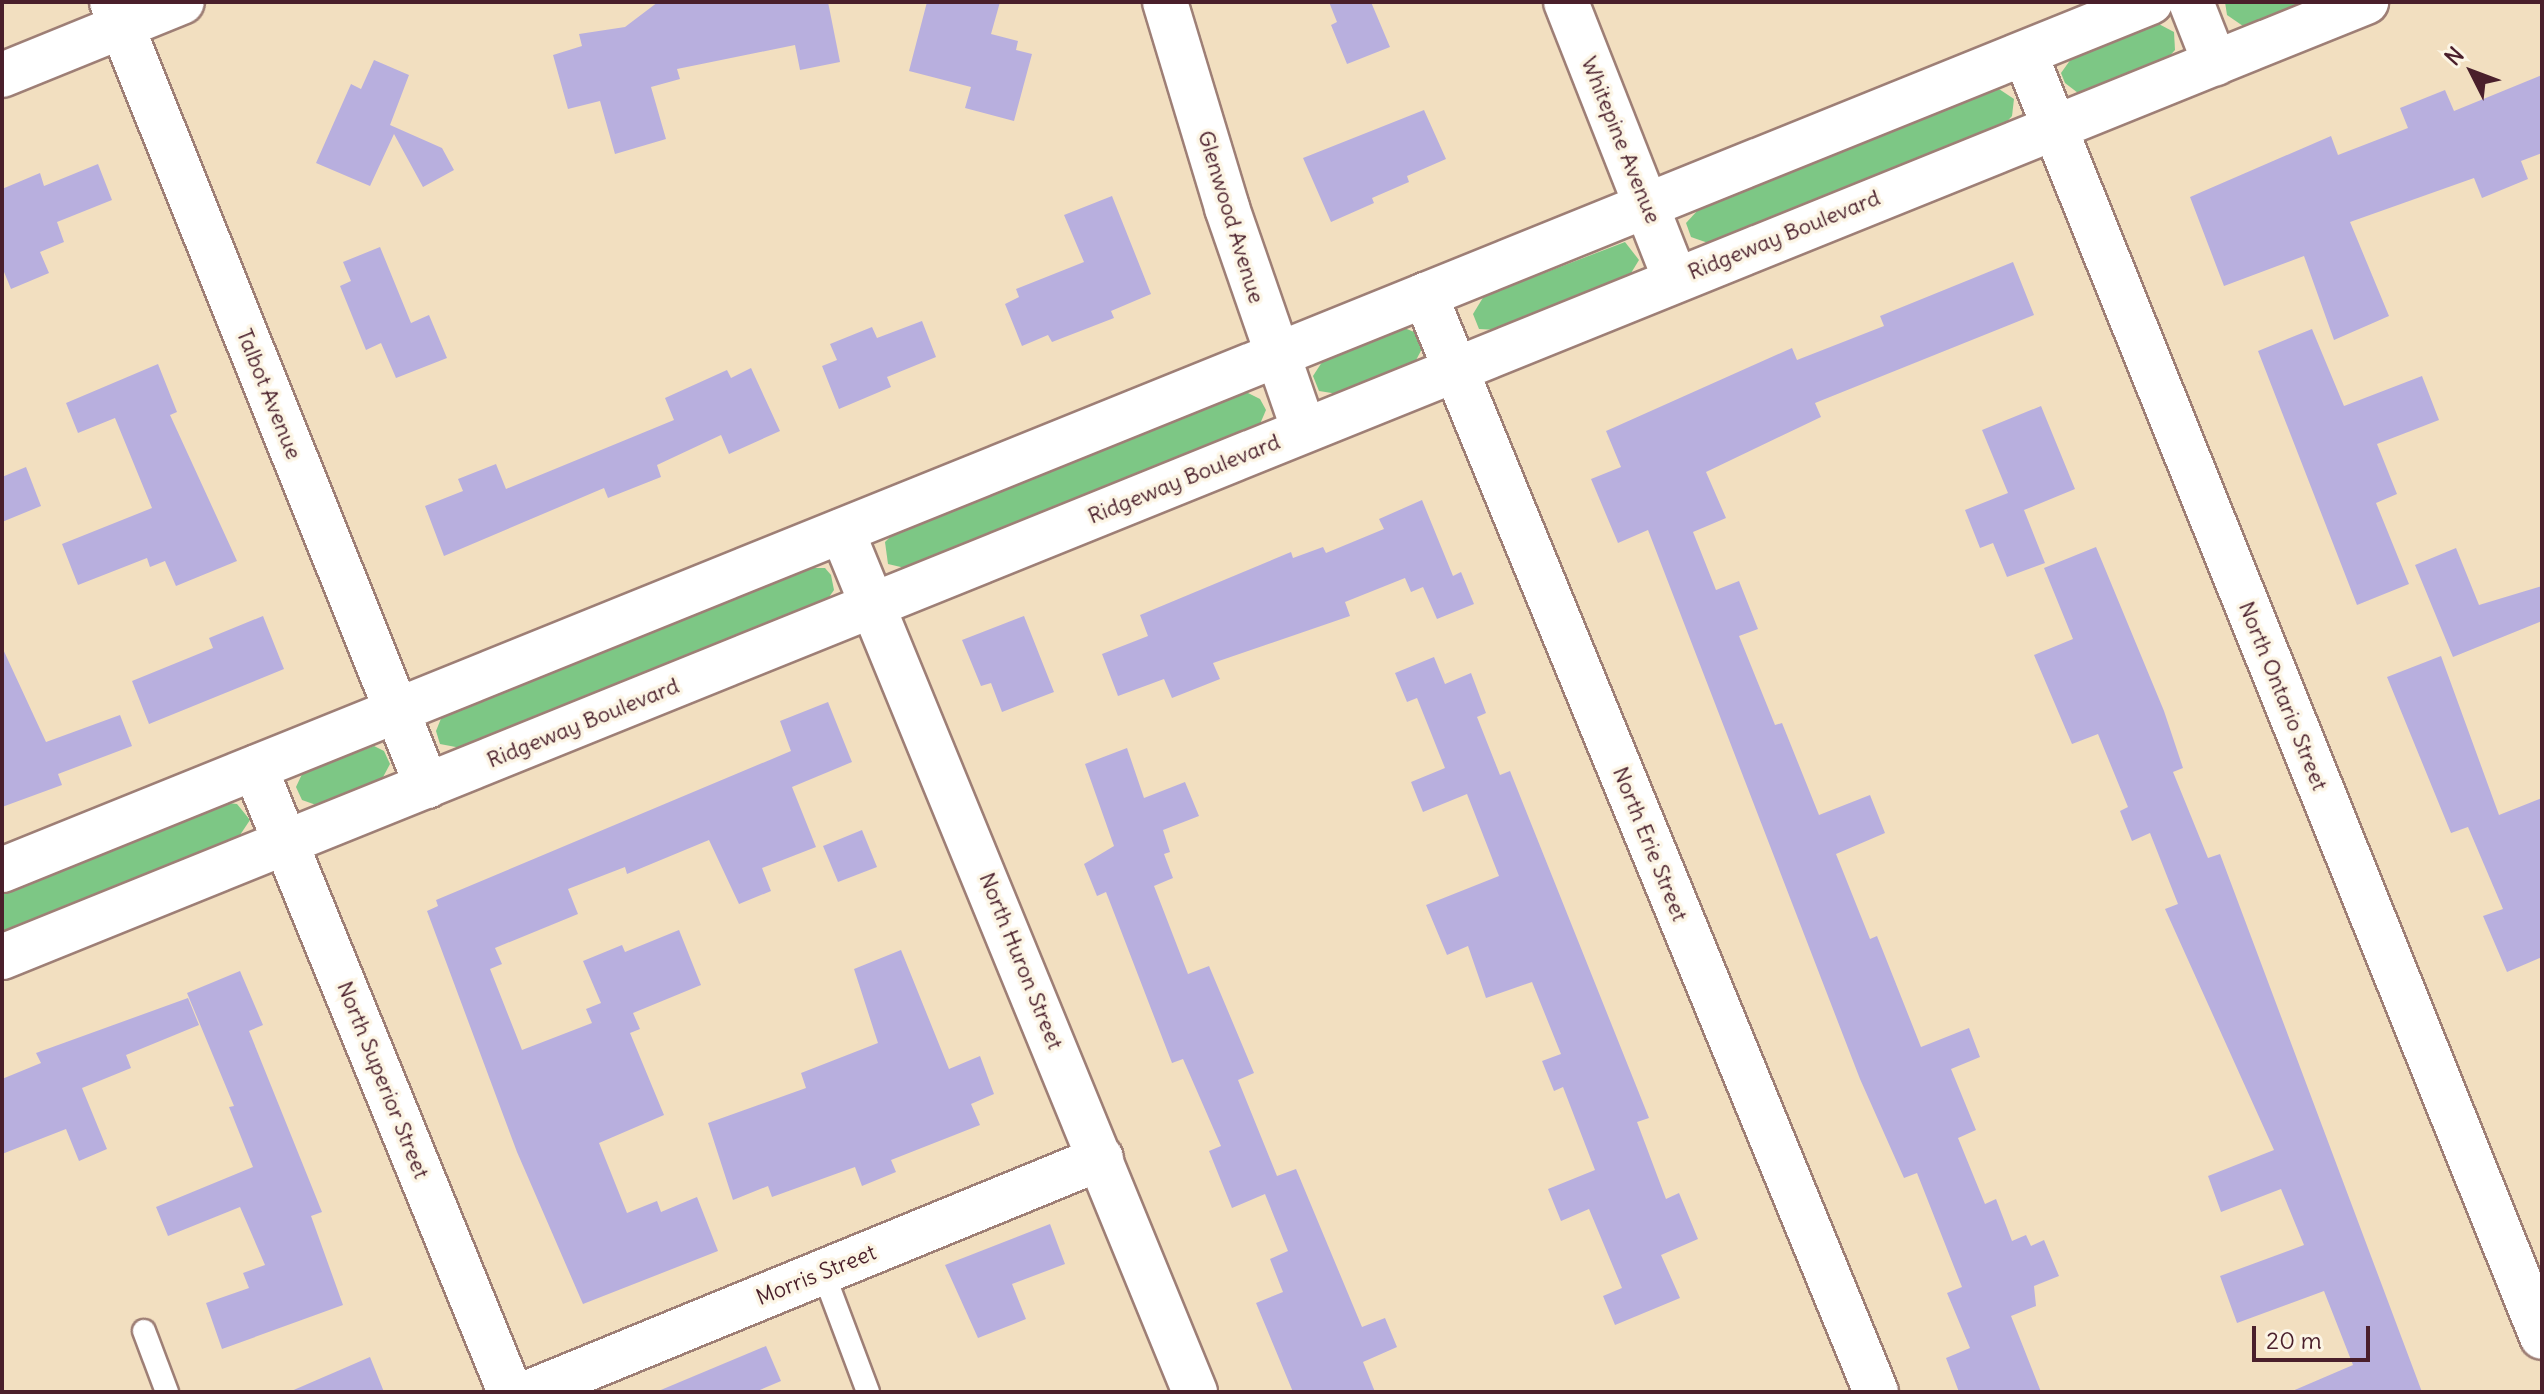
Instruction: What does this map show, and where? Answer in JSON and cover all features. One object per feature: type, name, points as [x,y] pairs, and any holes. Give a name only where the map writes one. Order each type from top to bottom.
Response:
[{"type":"street","points":[[2,75],[116,14],[182,2]]},
{"type":"street","name":"Glenwood Avenue","points":[[1165,2],[1275,357],[1304,430]]},
{"type":"street","name":"Whitepine Avenue","points":[[1566,2],[1675,279]]},
{"type":"street","points":[[2,870],[1275,357],[1646,203],[2150,2]]},
{"type":"street","points":[[2191,2],[2215,63]]},
{"type":"street","name":"Ridgeway Boulevard","points":[[2,957],[2366,2]]},
{"type":"street","name":"Talbot Avenue","points":[[116,14],[427,786]]},
{"type":"street","name":"North Ontario Street","points":[[2025,54],[2542,1337]]},
{"type":"street","name":"North Erie Street","points":[[1425,295],[1876,1392]]},
{"type":"street","name":"North Huron Street","points":[[842,531],[876,605],[1195,1392]]},
{"type":"street","name":"North Superior Street","points":[[255,768],[510,1392]]},
{"type":"street","name":"Morris Street","points":[[530,1392],[1101,1158]]},
{"type":"lane","points":[[823,1272],[868,1392]]},
{"type":"lane","points":[[144,1331],[167,1392]]},
{"type":"green space","points":[[2225,2],[2305,2],[2243,26],[2227,15]]},
{"type":"green space","points":[[2155,22],[2174,32],[2175,50],[2166,60],[2078,93],[2065,83],[2061,73],[2071,59]]},
{"type":"green space","points":[[1999,89],[2014,99],[2012,116],[2004,125],[1711,244],[1691,237],[1686,223],[1698,210]]},
{"type":"green space","points":[[1625,242],[1639,260],[1628,278],[1498,330],[1479,329],[1473,314],[1484,296]]},
{"type":"green space","points":[[1402,327],[1419,334],[1424,345],[1414,364],[1338,394],[1319,391],[1313,376],[1324,359]]},
{"type":"green space","points":[[1246,392],[1260,399],[1266,410],[1260,424],[905,568],[888,564],[885,542],[894,533]]},
{"type":"green space","points":[[808,568],[825,568],[831,575],[834,590],[827,600],[461,748],[440,744],[436,731],[442,716]]},
{"type":"green space","points":[[374,746],[384,751],[390,764],[382,779],[319,806],[302,800],[296,787],[303,772]]},
{"type":"green space","points":[[228,803],[237,804],[250,820],[238,838],[2,933],[2,894]]},
{"type":"building","points":[[658,2],[828,2],[840,62],[800,70],[795,45],[677,69],[680,79],[651,87],[666,139],[615,154],[600,101],[568,109],[553,55],[582,46],[579,34],[625,27]]},
{"type":"building","points":[[927,2],[1000,2],[991,34],[1018,41],[1016,50],[1032,54],[1014,121],[965,108],[971,87],[909,71]]},
{"type":"building","points":[[1329,2],[1371,2],[1390,47],[1347,64],[1331,25],[1337,22]]},
{"type":"building","points":[[374,60],[409,75],[390,125],[442,148],[454,170],[423,187],[394,134],[370,186],[316,163],[351,84],[361,89]]},
{"type":"building","points":[[2542,75],[2542,153],[2521,161],[2528,179],[2482,198],[2474,178],[2350,222],[2389,316],[2334,340],[2304,256],[2224,286],[2190,197],[2331,136],[2338,155],[2408,128],[2400,108],[2445,90],[2454,111]]},
{"type":"building","points":[[1424,110],[1446,159],[1407,176],[1409,182],[1372,198],[1374,203],[1331,222],[1303,158]]},
{"type":"building","points":[[98,164],[112,200],[57,222],[64,242],[40,252],[49,273],[11,289],[2,267],[2,189],[40,173],[44,186]]},
{"type":"building","points":[[1112,196],[1151,294],[1111,311],[1114,318],[1052,342],[1048,335],[1022,346],[1005,304],[1019,297],[1016,289],[1084,262],[1064,215]]},
{"type":"building","points":[[380,247],[411,323],[429,315],[447,358],[396,378],[381,343],[366,350],[340,286],[351,281],[343,262]]},
{"type":"building","points":[[2013,262],[2034,315],[1815,403],[1821,417],[1706,472],[1726,518],[1693,532],[1716,590],[1739,581],[1758,629],[1739,636],[1775,725],[1782,723],[1819,815],[1870,795],[1885,833],[1836,854],[1870,939],[1877,936],[1921,1047],[1969,1028],[1980,1057],[1951,1069],[1976,1130],[1958,1138],[1985,1204],[1996,1199],[2012,1241],[2026,1235],[2031,1246],[2044,1240],[2059,1276],[2034,1286],[2036,1306],[2011,1316],[2041,1392],[1959,1392],[1946,1358],[1970,1348],[1947,1293],[1962,1287],[1917,1173],[1904,1178],[1860,1079],[1648,530],[1618,543],[1591,479],[1621,467],[1606,431],[1792,348],[1797,360],[1884,326],[1880,316]]},
{"type":"building","points":[[922,321],[936,357],[887,377],[891,387],[839,409],[822,366],[837,360],[830,344],[872,327],[877,338]]},
{"type":"building","points":[[2312,329],[2344,406],[2422,376],[2439,420],[2377,444],[2397,494],[2376,503],[2409,584],[2357,605],[2258,351]]},
{"type":"building","points":[[158,364],[177,412],[170,415],[237,561],[176,586],[165,561],[150,567],[147,558],[78,585],[62,544],[152,508],[115,418],[78,433],[66,403]]},
{"type":"building","points":[[751,368],[780,431],[729,454],[721,435],[657,465],[661,477],[608,498],[604,488],[444,556],[425,506],[463,491],[458,479],[496,464],[506,489],[674,420],[665,398],[727,370],[731,378]]},
{"type":"building","points":[[2041,406],[2075,489],[2024,510],[2045,563],[2007,577],[1993,543],[1980,548],[1965,510],[2008,493],[1982,430]]},
{"type":"building","points":[[26,467],[41,506],[2,522],[2,477]]},
{"type":"building","points":[[1422,500],[1453,576],[1461,572],[1474,604],[1437,619],[1423,587],[1411,592],[1405,578],[1345,602],[1350,616],[1213,663],[1220,679],[1172,698],[1164,679],[1118,696],[1102,654],[1148,636],[1140,615],[1291,552],[1293,558],[1323,547],[1326,553],[1384,529],[1379,519]]},
{"type":"building","points":[[2096,547],[2164,711],[2183,768],[2173,772],[2208,858],[2220,854],[2422,1392],[2290,1392],[2353,1365],[2324,1291],[2237,1323],[2220,1276],[2304,1245],[2281,1189],[2221,1212],[2208,1176],[2274,1150],[2165,909],[2178,904],[2150,833],[2132,841],[2120,811],[2128,807],[2098,734],[2072,744],[2034,655],[2073,639],[2044,568]]},
{"type":"building","points":[[2456,548],[2479,605],[2542,586],[2542,621],[2453,657],[2415,565]]},
{"type":"building","points":[[263,616],[284,669],[149,724],[132,681],[213,648],[209,638]]},
{"type":"building","points":[[1024,616],[1054,692],[1002,712],[991,683],[981,686],[962,640]]},
{"type":"building","points":[[2,647],[46,742],[120,715],[132,746],[58,774],[62,785],[2,807]]},
{"type":"building","points":[[2441,656],[2499,815],[2542,798],[2542,957],[2507,972],[2483,916],[2503,909],[2468,827],[2451,833],[2387,677]]},
{"type":"building","points":[[1434,657],[1445,684],[1471,673],[1486,713],[1477,717],[1500,775],[1510,771],[1649,1118],[1637,1122],[1666,1199],[1679,1193],[1698,1239],[1661,1255],[1680,1298],[1615,1325],[1603,1296],[1622,1288],[1589,1209],[1561,1221],[1548,1189],[1595,1170],[1563,1087],[1554,1091],[1542,1061],[1561,1054],[1532,982],[1486,998],[1468,946],[1447,955],[1426,905],[1499,876],[1467,794],[1423,812],[1411,782],[1445,768],[1417,698],[1407,702],[1395,673]]},
{"type":"building","points":[[828,702],[852,762],[792,787],[816,847],[762,868],[771,891],[739,904],[709,840],[627,874],[625,867],[568,889],[578,914],[495,948],[502,964],[490,969],[522,1050],[592,1023],[586,1009],[601,1003],[583,961],[622,945],[625,952],[679,930],[701,985],[633,1013],[640,1029],[630,1033],[664,1115],[599,1143],[627,1213],[657,1201],[661,1212],[697,1197],[718,1251],[583,1304],[517,1152],[427,911],[438,906],[436,900],[791,751],[780,721]]},
{"type":"building","points":[[1127,748],[1144,798],[1185,782],[1199,816],[1163,830],[1170,852],[1164,854],[1173,878],[1154,886],[1188,974],[1209,966],[1254,1073],[1238,1080],[1277,1176],[1296,1169],[1362,1327],[1385,1318],[1397,1347],[1363,1362],[1375,1392],[1293,1392],[1256,1303],[1283,1292],[1270,1259],[1288,1251],[1265,1194],[1232,1208],[1209,1151],[1221,1146],[1183,1059],[1172,1063],[1106,892],[1097,896],[1084,864],[1114,846],[1085,764]]},
{"type":"building","points":[[862,830],[877,867],[838,882],[823,846]]},
{"type":"building","points":[[901,950],[949,1069],[980,1056],[994,1094],[971,1104],[980,1125],[891,1160],[896,1172],[862,1186],[855,1167],[772,1197],[768,1186],[733,1200],[708,1123],[806,1088],[801,1073],[878,1043],[854,969]]},
{"type":"building","points":[[240,971],[263,1025],[249,1031],[322,1212],[311,1216],[343,1305],[222,1349],[206,1303],[249,1288],[243,1273],[265,1265],[240,1207],[168,1236],[156,1207],[253,1167],[229,1107],[234,1106],[187,993]]},
{"type":"building","points":[[188,998],[199,1025],[126,1055],[131,1068],[82,1088],[107,1149],[79,1161],[66,1129],[2,1154],[2,1079],[41,1063],[36,1053]]},
{"type":"building","points":[[1050,1224],[1065,1264],[1012,1284],[1026,1319],[978,1338],[945,1265]]},
{"type":"building","points":[[766,1346],[781,1381],[755,1392],[656,1392]]},
{"type":"building","points":[[370,1357],[384,1392],[289,1392]]}]
